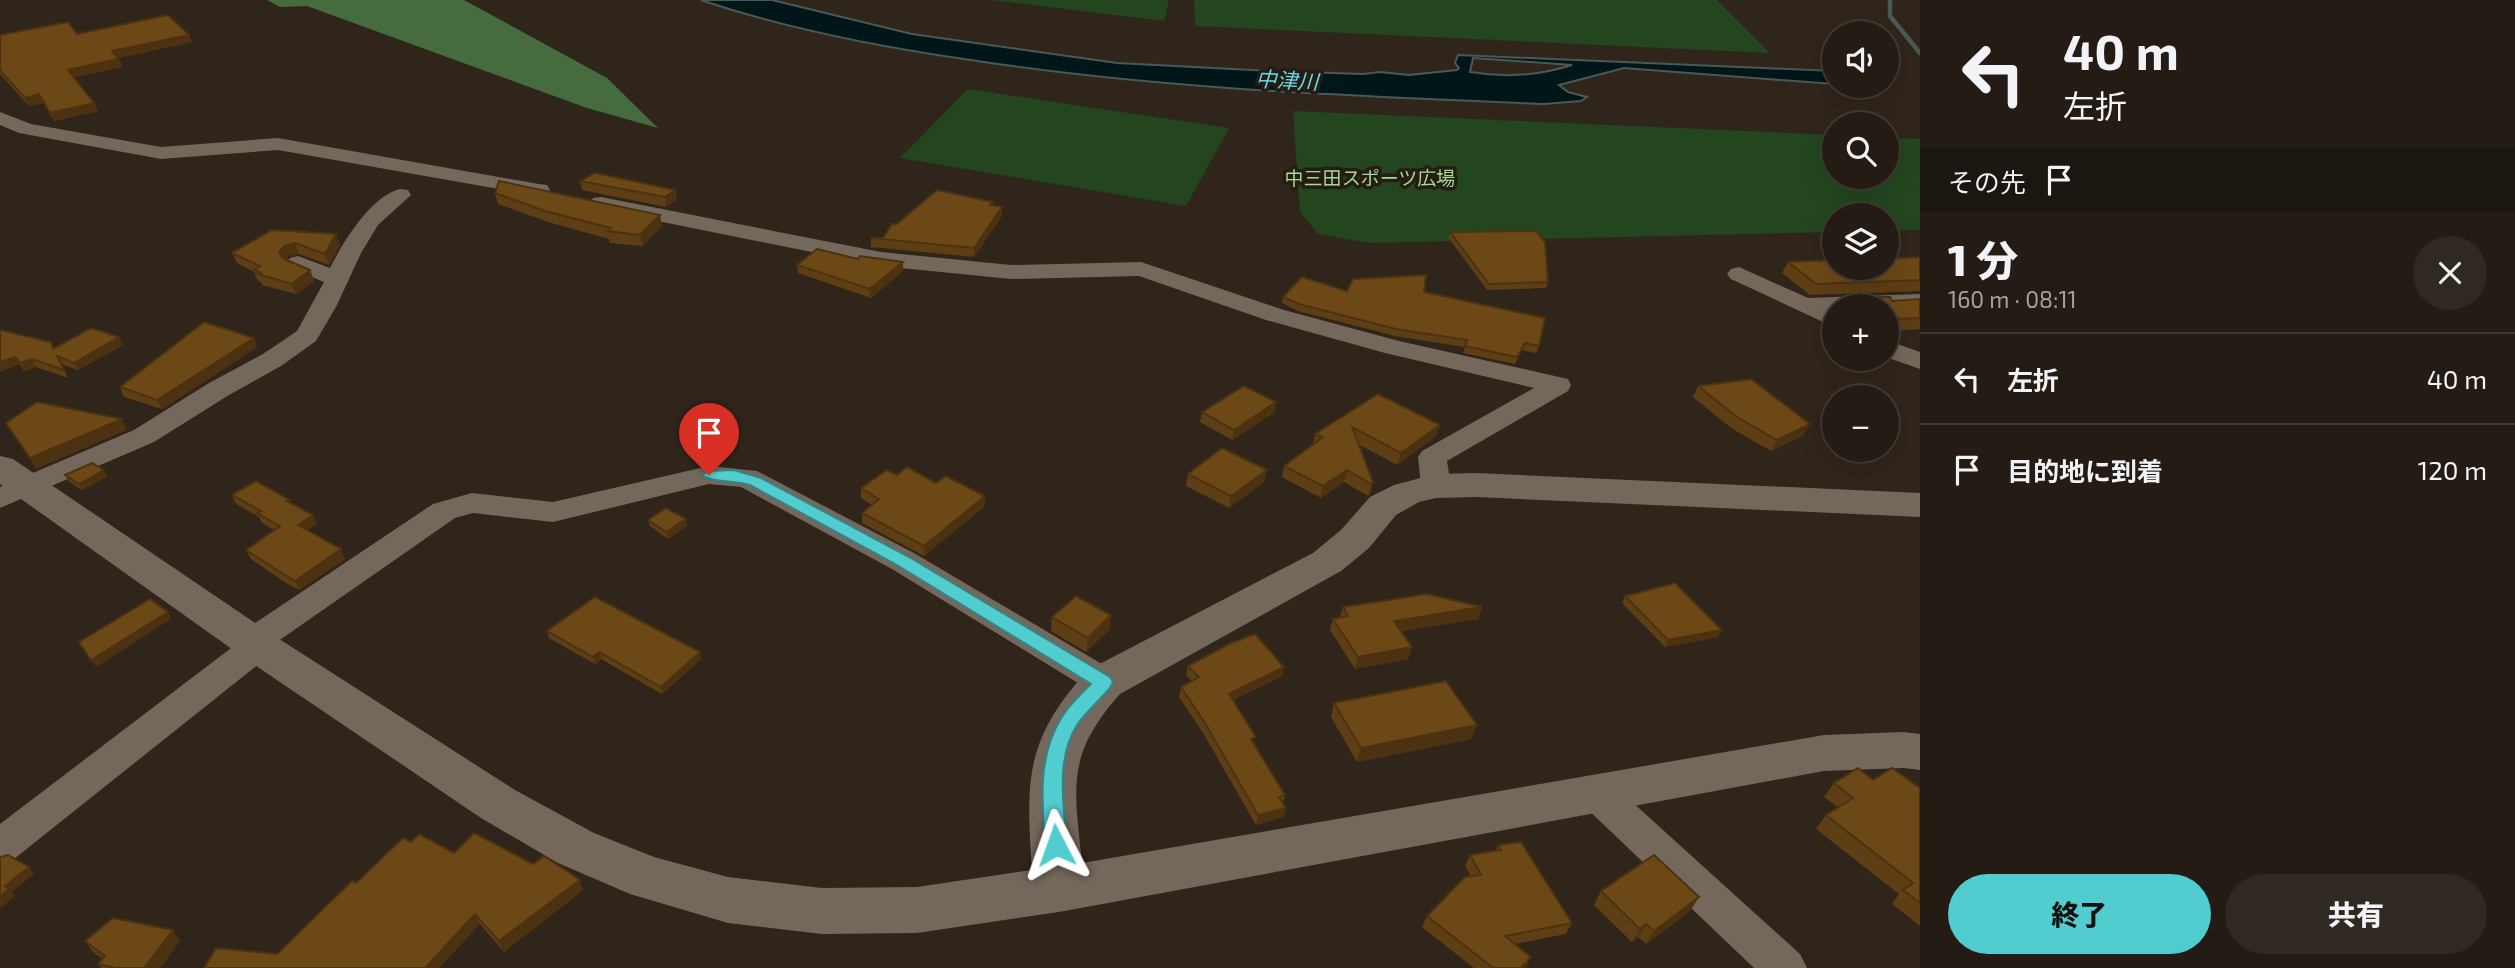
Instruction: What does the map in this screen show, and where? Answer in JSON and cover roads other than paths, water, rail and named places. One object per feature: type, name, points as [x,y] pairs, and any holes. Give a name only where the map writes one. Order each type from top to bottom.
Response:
[{"type":"street","points":[[0,118],[26,129],[161,153],[278,144],[441,171],[881,260],[1011,272],[1141,269],[1275,315],[1368,341],[1558,385],[1432,457],[1436,486]]},
{"type":"street","points":[[10,484],[144,436],[307,336],[348,253],[370,221],[400,195]]},
{"type":"street","points":[[298,263],[337,279]]},
{"type":"street","points":[[1739,274],[1822,314]]},
{"type":"street","points":[[1804,306],[1920,301]]},
{"type":"street","points":[[1899,353],[1920,361]]},
{"type":"street","points":[[258,646],[255,640],[444,511],[472,503],[553,512],[709,475],[734,475],[755,481],[903,561],[1104,682]]},
{"type":"street","points":[[10,484],[498,804],[576,848],[648,878],[729,900],[822,911],[918,909],[1059,889],[1824,753],[1903,750],[1920,752]]},
{"type":"street","points":[[1059,889],[1052,794],[1054,761],[1070,720],[1104,682],[1327,562],[1355,539],[1382,506],[1407,493],[1436,486],[1476,485],[1920,506]]},
{"type":"street","points":[[1787,499],[1834,489],[1920,488]]},
{"type":"street","points":[[1787,499],[1800,513],[1819,517],[1920,526]]},
{"type":"street","points":[[0,847],[258,646]]},
{"type":"street","points":[[1596,793],[1785,968]]},
{"type":"water","name":"中津川","points":[[701,0],[772,0],[912,34],[1117,63],[1409,75],[1457,70],[1459,68],[1455,63],[1458,55],[1822,70],[1822,83],[1624,68],[1559,85],[1568,92],[1587,97],[1581,101],[1544,104],[1253,90],[1108,78],[931,54],[831,36]],"holes":[[[1473,58],[1572,65],[1522,75],[1470,72]]]},
{"type":"waterway","points":[[1890,0],[1890,16],[1920,53]]},
{"type":"park label","name":"中三田スポーツ広場","points":[[1370,178]]}]
